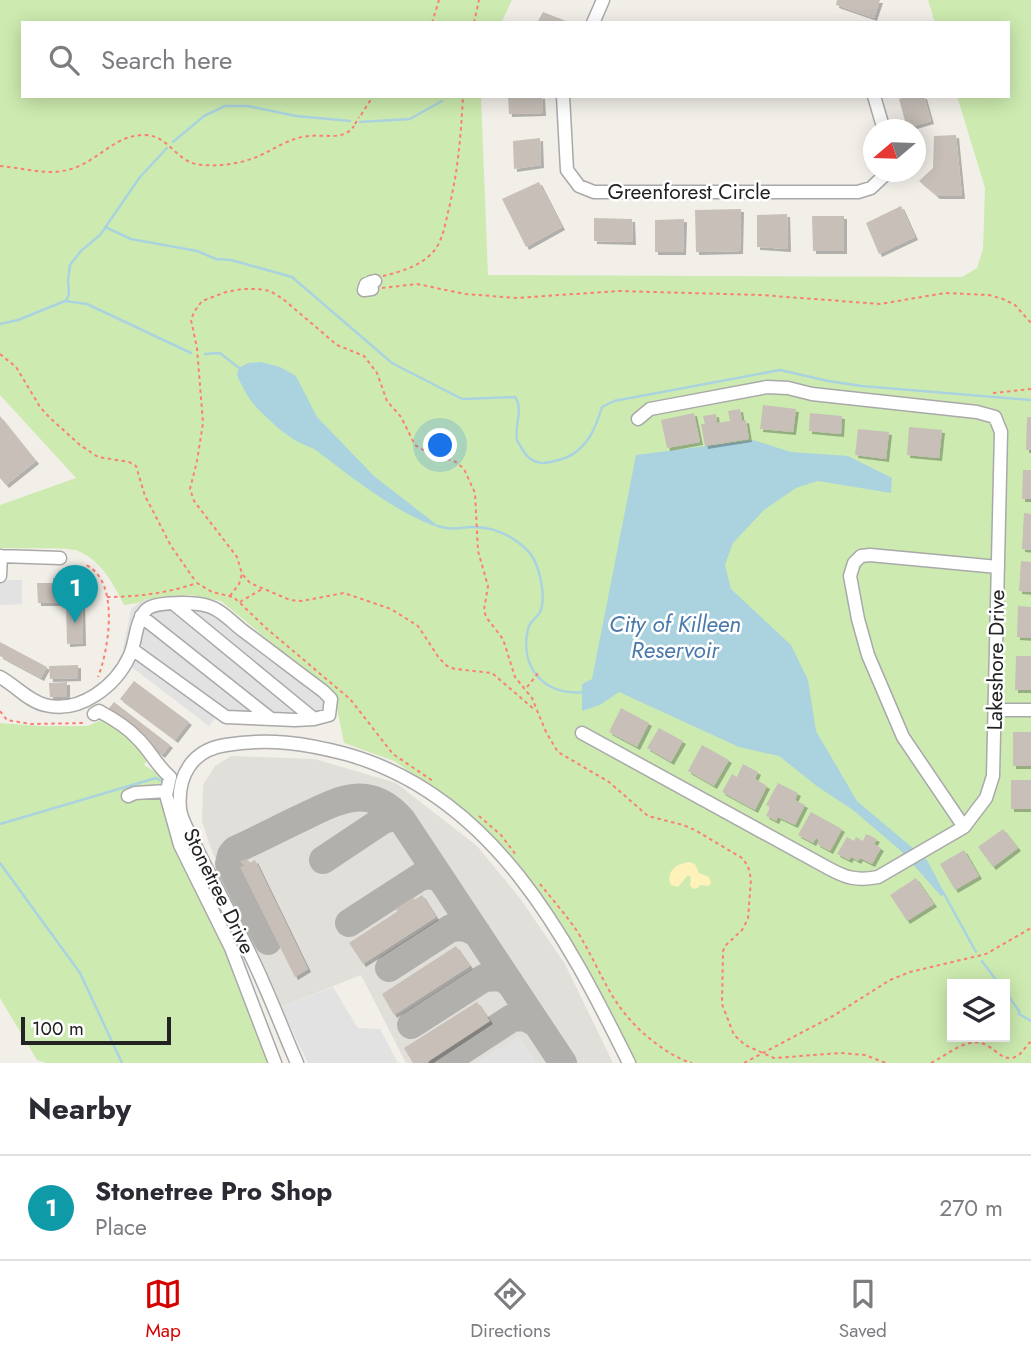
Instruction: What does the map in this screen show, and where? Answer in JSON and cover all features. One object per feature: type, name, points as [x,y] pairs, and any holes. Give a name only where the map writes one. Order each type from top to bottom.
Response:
[{"type":"street","points":[[594,21],[603,0]]},
{"type":"street","name":"Greenforest Circle","points":[[563,98],[567,170],[579,186],[594,192],[858,192],[871,188],[877,182]]},
{"type":"street","points":[[875,98],[881,119]]},
{"type":"street","name":"Lakeshore Drive","points":[[582,733],[738,821],[848,878],[862,880],[878,877],[964,827],[986,798],[993,776],[1001,432],[995,417],[767,387],[650,409],[638,419]]},
{"type":"street","points":[[964,827],[895,723],[862,636],[850,576],[854,563],[861,556],[870,555],[998,567]]},
{"type":"street","points":[[0,576],[1,556],[60,558]]},
{"type":"street","points":[[174,604],[314,719]]},
{"type":"street","points":[[0,677],[30,699],[45,705],[72,705],[92,699],[105,689],[125,663],[132,649],[141,616],[147,608],[174,604],[208,606],[323,691],[331,699],[329,715],[314,719],[226,717],[132,649]]},
{"type":"street","points":[[141,616],[271,719]]},
{"type":"street","points":[[995,710],[1031,710]]},
{"type":"street","points":[[94,714],[99,712],[107,715],[136,737],[155,764],[170,777],[166,795],[180,845],[223,929],[275,1063]]},
{"type":"street","name":"Stonetree Drive","points":[[298,1063],[250,953],[180,813],[179,784],[204,751],[217,746],[246,742],[300,743],[353,756],[383,766],[413,781],[465,818],[520,878],[575,958],[628,1063]]},
{"type":"street","points":[[128,796],[167,790]]},
{"type":"path","points":[[433,21],[439,0]]},
{"type":"path","points":[[474,21],[479,0]]},
{"type":"path","points":[[0,166],[59,173],[84,164],[124,139],[148,135],[165,142],[186,160],[197,164],[235,162],[257,157],[299,137],[342,135],[350,132],[372,98]]},
{"type":"path","points":[[463,98],[458,170],[438,245],[427,257],[405,271],[373,281],[379,288],[417,284],[465,294],[517,298],[652,292],[761,295],[880,304],[945,293],[989,295],[1014,305],[1031,323]]},
{"type":"path","points":[[536,711],[492,673],[447,666],[418,626],[391,609],[344,593],[302,601],[290,600],[250,583],[242,574],[237,557],[194,501],[190,488],[203,423],[198,355],[191,320],[202,302],[242,289],[270,291],[283,299],[337,345],[364,356],[377,373],[387,401],[401,417],[415,445],[456,462],[464,469],[473,486],[480,562],[487,581],[484,610],[486,617],[503,639],[515,677],[526,688],[558,752],[609,782],[648,816],[683,825],[742,858],[748,866],[751,879],[748,919],[743,930],[723,951],[722,1004],[734,1035],[761,1054],[781,1058],[811,1054],[855,1054],[877,1058],[886,1063]]},
{"type":"path","points":[[0,354],[16,367],[50,418],[80,445],[98,457],[129,462],[136,466],[150,505],[171,546],[197,583]]},
{"type":"path","points":[[993,393],[1031,389]]},
{"type":"path","points":[[60,558],[72,571],[83,574],[86,565],[94,569],[102,579],[107,597],[109,640],[97,680]]},
{"type":"path","points":[[230,596],[239,584],[242,574]]},
{"type":"path","points":[[239,602],[262,589]]},
{"type":"path","points":[[526,688],[539,672]]},
{"type":"path","points":[[0,711],[6,720]]},
{"type":"path","points":[[1,723],[6,720],[31,724],[88,723],[94,714]]},
{"type":"path","points":[[744,1063],[833,1016],[890,980],[910,972],[986,954],[1031,928]]},
{"type":"path","points":[[931,1063],[975,1042],[986,1044],[1001,1056],[1013,1058],[1031,1041]]},
{"type":"shaded area","points":[[0,580],[22,580],[22,604],[0,605]]},
{"type":"shaded area","points":[[145,599],[210,600],[227,609],[334,694],[336,707],[321,723],[225,723],[216,717],[209,726],[121,659],[131,609]]},
{"type":"shaded area","points":[[231,756],[315,759],[396,783],[477,846],[519,897],[565,964],[613,1063],[536,1063],[519,1037],[477,1063],[406,1063],[361,975],[281,1007],[211,849],[202,821],[203,785],[215,766]]},
{"type":"shaded area","points":[[333,987],[358,1028],[380,1029],[398,1063],[308,1063],[281,1007]]},
{"type":"shaded area","points":[[519,1037],[536,1063],[477,1063]]},
{"type":"green space","points":[[0,0],[512,0],[502,21],[21,21],[21,98],[481,98],[488,275],[962,277],[977,268],[983,249],[985,188],[958,98],[1010,98],[1010,21],[934,21],[928,0],[1031,0],[1031,1063],[635,1063],[561,923],[491,834],[441,793],[394,761],[344,743],[334,694],[221,601],[191,595],[124,605],[100,567],[78,551],[0,548],[0,505],[76,478],[0,395]]},
{"type":"green space","points":[[107,718],[149,758],[144,765],[165,778],[160,800],[171,834],[217,921],[272,1063],[46,1063],[37,1060],[0,998],[0,723],[87,726]]},
{"type":"sand","points":[[689,862],[695,864],[699,873],[709,877],[711,883],[708,886],[700,885],[694,889],[690,886],[691,878],[688,875],[678,887],[671,885],[669,876],[673,869]]},
{"type":"water","points":[[261,362],[280,367],[296,376],[317,417],[374,476],[441,528],[409,515],[393,505],[317,451],[288,436],[268,419],[249,398],[237,375],[239,368],[248,363]]},
{"type":"water","name":"City of Killeen Reservoir","points":[[753,440],[791,452],[848,456],[892,478],[891,493],[818,481],[796,488],[764,510],[733,543],[725,565],[731,589],[791,645],[808,680],[816,731],[857,801],[927,860],[945,894],[941,896],[901,851],[853,810],[779,756],[739,747],[619,692],[600,705],[582,711],[582,684],[592,679],[636,455]]},
{"type":"building","points":[[837,0],[880,0],[874,18],[836,5]]},
{"type":"building","points":[[543,12],[566,21],[538,21]]},
{"type":"building","points":[[508,98],[542,98],[543,113],[509,114]]},
{"type":"building","points":[[925,98],[931,121],[905,119],[899,99]]},
{"type":"building","points":[[956,135],[962,196],[937,196],[920,182],[926,182],[926,174],[933,168],[934,136]]},
{"type":"building","points":[[540,138],[541,165],[514,169],[513,141]]},
{"type":"building","points":[[539,182],[562,227],[526,247],[502,199]]},
{"type":"building","points":[[901,206],[915,237],[879,254],[866,223]]},
{"type":"building","points":[[741,209],[740,251],[696,252],[695,210]]},
{"type":"building","points":[[787,214],[788,249],[757,247],[757,215]]},
{"type":"building","points":[[812,216],[844,216],[844,251],[813,251]]},
{"type":"building","points":[[594,218],[632,219],[633,242],[594,241]]},
{"type":"building","points":[[684,219],[683,252],[655,252],[655,220]]},
{"type":"building","points":[[763,405],[796,409],[793,432],[760,429]]},
{"type":"building","points":[[740,409],[742,421],[746,420],[749,439],[705,446],[701,424],[705,424],[703,416],[716,414],[717,423],[730,421],[728,411]]},
{"type":"building","points":[[694,413],[700,442],[667,448],[661,420]]},
{"type":"building","points":[[810,413],[842,416],[841,434],[809,431]]},
{"type":"building","points":[[0,416],[36,461],[6,485],[0,478]]},
{"type":"building","points":[[1027,417],[1031,417],[1031,450],[1026,450]]},
{"type":"building","points":[[909,427],[942,430],[939,458],[907,455]]},
{"type":"building","points":[[858,429],[889,432],[886,459],[855,455]]},
{"type":"building","points":[[1023,470],[1031,470],[1031,499],[1022,499]]},
{"type":"building","points":[[1024,513],[1031,514],[1031,550],[1022,549]]},
{"type":"building","points":[[1021,561],[1031,562],[1031,592],[1019,591]]},
{"type":"building","points":[[69,577],[69,581],[77,580],[77,585],[82,585],[82,589],[90,589],[90,599],[82,600],[83,643],[67,644],[66,603],[38,603],[37,583],[53,583],[53,578]]},
{"type":"building","points":[[1018,606],[1031,607],[1031,638],[1017,637]]},
{"type":"building","points":[[0,642],[47,667],[41,678],[0,656]]},
{"type":"building","points":[[1016,656],[1031,656],[1031,690],[1015,690]]},
{"type":"building","points":[[78,665],[78,678],[50,679],[49,666]]},
{"type":"building","points":[[134,681],[189,722],[175,740],[120,699]]},
{"type":"building","points":[[67,682],[67,697],[50,697],[49,683]]},
{"type":"building","points":[[114,702],[170,745],[162,755],[106,712]]},
{"type":"building","points":[[621,708],[649,723],[637,747],[609,732]]},
{"type":"building","points":[[659,728],[683,741],[671,762],[647,748]]},
{"type":"building","points":[[1013,732],[1031,732],[1031,766],[1013,766]]},
{"type":"building","points":[[702,745],[729,760],[714,786],[688,771]]},
{"type":"building","points":[[743,764],[758,772],[755,779],[767,786],[755,810],[722,792],[732,774],[737,777]]},
{"type":"building","points":[[1011,780],[1031,780],[1031,809],[1011,809]]},
{"type":"building","points":[[778,783],[798,793],[795,800],[805,805],[795,825],[778,817],[776,821],[766,816],[770,807],[766,805]]},
{"type":"building","points":[[811,812],[842,829],[830,851],[817,844],[819,840],[816,838],[813,843],[798,835]]},
{"type":"building","points":[[1003,829],[1018,848],[993,867],[978,847]]},
{"type":"building","points":[[866,834],[877,839],[874,844],[881,848],[872,864],[860,858],[858,861],[851,857],[849,860],[837,854],[847,837],[854,841],[856,837],[863,841]]},
{"type":"building","points":[[964,850],[979,876],[955,890],[940,864]]},
{"type":"building","points":[[247,859],[250,863],[255,860],[308,969],[295,977],[240,867],[244,866],[240,861]]},
{"type":"building","points":[[916,878],[934,904],[907,921],[890,895]]},
{"type":"building","points":[[422,895],[436,917],[363,964],[349,943],[398,911],[395,909]]},
{"type":"building","points":[[456,946],[470,966],[394,1015],[382,994]]},
{"type":"building","points":[[477,1002],[490,1021],[426,1063],[413,1063],[404,1048]]},
{"type":"waterway","points":[[360,122],[410,119],[442,101]]},
{"type":"waterway","points":[[173,142],[204,116],[225,106],[248,106],[296,116],[350,121]]},
{"type":"waterway","points":[[66,301],[69,294],[70,265],[81,251],[100,235],[140,177],[167,148]]},
{"type":"waterway","points":[[105,227],[131,239],[197,251],[216,259],[231,260],[292,277],[392,363],[462,399],[515,397],[519,407],[517,440],[526,455],[541,463],[565,458],[585,444],[602,407],[614,401],[780,370],[862,386],[1031,400]]},
{"type":"waterway","points":[[0,324],[18,320],[65,301],[87,304],[191,353]]},
{"type":"waterway","points":[[205,354],[220,353],[239,368]]},
{"type":"waterway","points":[[438,526],[494,530],[515,540],[528,551],[538,571],[543,598],[540,612],[528,629],[526,643],[532,668],[547,685],[558,690],[585,692]]},
{"type":"waterway","points":[[0,824],[156,778],[164,782]]},
{"type":"waterway","points":[[0,863],[80,973],[122,1063]]},
{"type":"waterway","points":[[943,892],[976,952]]},
{"type":"waterway","points":[[982,961],[995,979]]},
{"type":"waterway","points":[[1010,998],[1019,1014],[1031,1021]]},
{"type":"taxiway","points":[[268,941],[229,864],[231,855],[235,850],[339,801],[352,798],[377,801],[402,820],[563,1063]]},
{"type":"taxiway","points":[[323,860],[383,820],[395,817],[402,820]]},
{"type":"taxiway","points":[[349,923],[420,877],[431,875],[441,879]]},
{"type":"taxiway","points":[[389,968],[451,928],[464,927],[477,933]]},
{"type":"taxiway","points":[[411,1025],[484,978],[501,977],[510,983]]},
{"type":"taxiway","points":[[443,1063],[512,1018],[525,1017],[537,1024]]},
{"type":"place","name":"Stonetree Pro Shop","points":[[75,623]]}]
